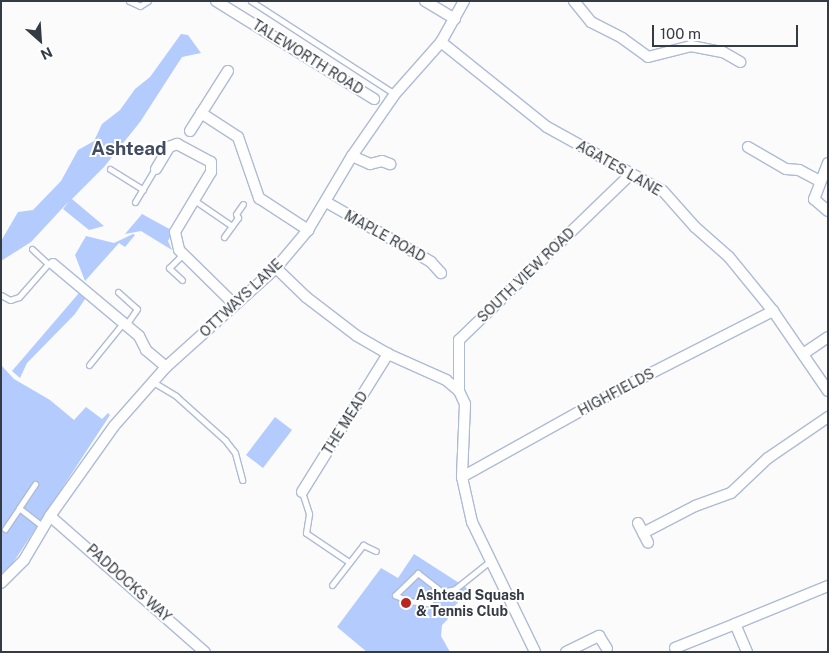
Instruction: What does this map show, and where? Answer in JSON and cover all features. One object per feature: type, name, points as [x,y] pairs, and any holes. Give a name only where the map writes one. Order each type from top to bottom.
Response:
[{"type":"street","name":"TALEWORTH ROAD","points":[[216,1],[374,99]]},
{"type":"street","points":[[426,1],[455,19]]},
{"type":"street","name":"OTTWAYS LANE","points":[[1,583],[24,560],[50,516],[114,426],[166,367],[276,268],[308,230],[352,156],[395,94],[441,42],[464,1]]},
{"type":"street","points":[[574,1],[591,22],[622,38],[648,57],[691,46],[723,52],[740,62]]},
{"type":"street","name":"AGATES LANE","points":[[441,42],[547,127],[663,191],[695,227],[729,257],[773,311],[828,391]]},
{"type":"street","points":[[190,131],[228,71]]},
{"type":"street","points":[[201,113],[238,137],[259,198],[308,230]]},
{"type":"street","points":[[156,169],[169,147],[184,145],[211,162],[212,168],[207,178],[175,232],[183,254],[235,306]]},
{"type":"street","points":[[748,147],[786,169],[799,170],[820,181]]},
{"type":"street","points":[[352,156],[370,164],[382,161],[390,164]]},
{"type":"street","points":[[828,164],[814,199],[828,211]]},
{"type":"street","name":"SOUTH VIEW ROAD","points":[[535,652],[472,522],[462,477],[465,404],[459,391],[459,340],[630,174]]},
{"type":"street","name":"MAPLE ROAD","points":[[326,202],[431,262],[441,274]]},
{"type":"street","points":[[50,264],[124,324],[166,367]]},
{"type":"street","points":[[276,268],[306,297],[357,336],[388,354],[446,380],[459,391]]},
{"type":"street","name":"HIGHFIELDS","points":[[462,477],[620,389],[773,311]]},
{"type":"street","points":[[803,354],[828,337]]},
{"type":"street","name":"THE MEAD","points":[[302,492],[388,354]]},
{"type":"street","points":[[643,532],[696,506],[731,493],[768,458],[828,417]]},
{"type":"street","name":"PADDOCKS WAY","points":[[50,516],[205,652]]},
{"type":"street","points":[[638,523],[648,543]]},
{"type":"street","points":[[675,648],[828,586]]},
{"type":"street","points":[[735,624],[747,652]]},
{"type":"street","points":[[566,652],[600,636],[607,649]]},
{"type":"lane","points":[[129,1],[140,6],[148,1]]},
{"type":"lane","points":[[251,1],[395,94]]},
{"type":"lane","points":[[110,169],[143,190]]},
{"type":"lane","points":[[135,202],[156,169]]},
{"type":"lane","points":[[194,200],[232,226]]},
{"type":"lane","points":[[224,237],[243,204]]},
{"type":"lane","points":[[1,295],[10,300],[19,297],[50,264],[32,249]]},
{"type":"lane","points":[[182,280],[169,268],[183,254]]},
{"type":"lane","points":[[89,365],[137,309],[118,292]]},
{"type":"lane","points":[[153,382],[176,396],[225,440],[234,453],[242,480]]},
{"type":"lane","points":[[5,529],[35,484]]},
{"type":"lane","points":[[302,492],[309,514],[306,533],[349,562]]},
{"type":"lane","points":[[19,508],[44,528]]},
{"type":"lane","points":[[332,585],[363,545],[376,551]]},
{"type":"lane","points":[[442,592],[418,573],[394,594],[408,601],[427,603],[442,592],[455,589],[490,561]]},
{"type":"shaded area","points":[[181,34],[188,35],[201,53],[182,57],[140,122],[104,167],[72,199],[104,226],[89,230],[63,209],[69,201],[31,242],[1,261],[1,241],[18,212],[33,210],[61,181],[78,150],[94,141],[102,124],[120,110],[135,89],[150,77]]},
{"type":"shaded area","points":[[142,214],[173,231],[168,241],[172,250],[141,231],[125,234]]},
{"type":"shaded area","points":[[133,234],[135,235],[125,247],[119,243],[85,281],[75,255],[86,236],[114,243]]},
{"type":"shaded area","points":[[79,293],[85,299],[75,314],[27,363],[20,378],[12,371]]},
{"type":"shaded area","points":[[1,365],[14,379],[50,400],[74,420],[86,407],[102,419],[108,413],[110,415],[11,566],[1,574]]},
{"type":"shaded area","points":[[275,417],[292,430],[263,468],[246,455]]},
{"type":"shaded area","name":"Ashtead Squash & Tennis Club","points":[[414,554],[470,590],[445,616],[448,619],[442,625],[441,636],[450,652],[367,652],[337,627],[381,568],[398,578]]},
{"type":"place","name":"Ashtead Squash & Tennis Club","points":[[406,603]]},
{"type":"district","name":"Ashtead","points":[[129,149]]}]
